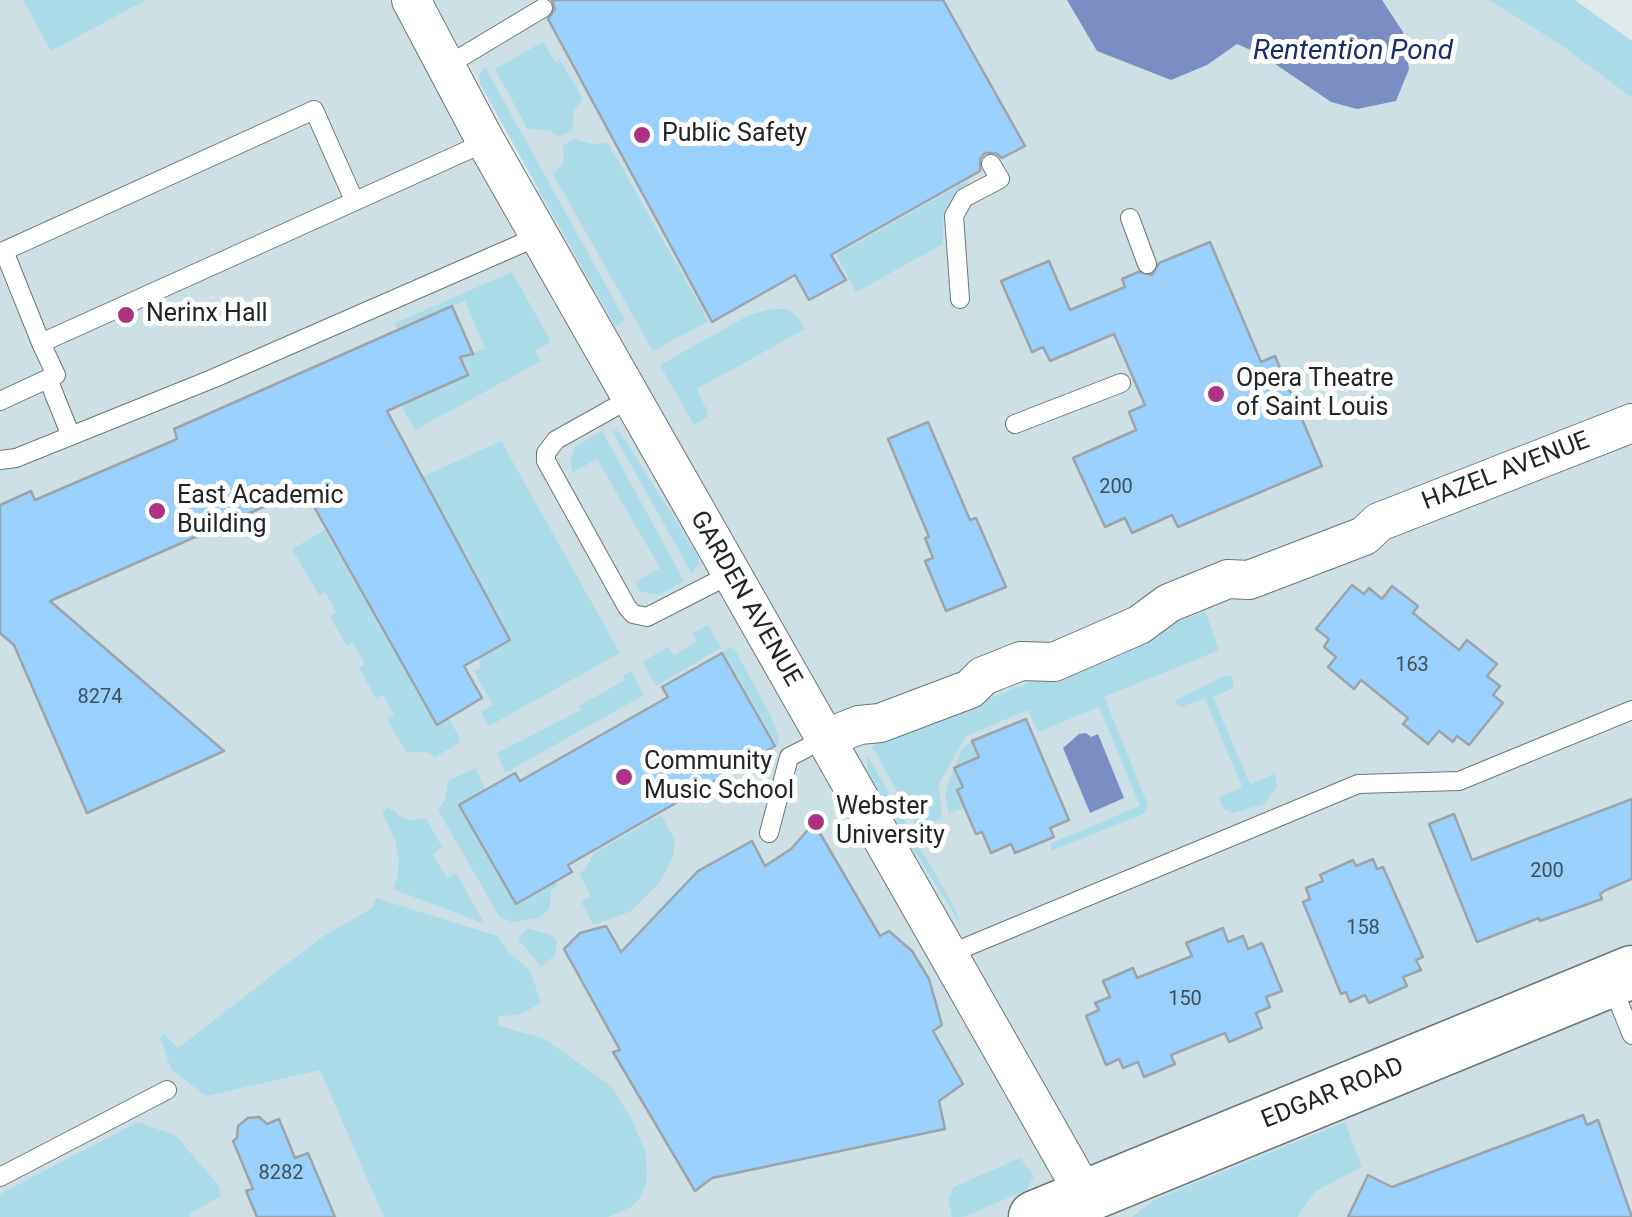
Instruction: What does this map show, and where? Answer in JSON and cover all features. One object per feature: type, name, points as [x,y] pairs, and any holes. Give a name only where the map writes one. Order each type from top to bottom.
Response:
[{"type":"street","name":"GARDEN AVENUE","points":[[411,0],[630,398],[1085,1195]]},
{"type":"street","name":"HAZEL AVENUE","points":[[824,738],[859,725],[880,723],[970,689],[983,676],[1021,662],[1054,662],[1139,625],[1169,603],[1228,579],[1249,580],[1364,536],[1379,522],[1632,423]]},
{"type":"street","name":"EDGAR ROAD","points":[[1036,1217],[1621,977]]},
{"type":"lane","points":[[448,65],[542,8]]},
{"type":"lane","points":[[0,400],[56,376],[4,251],[314,110],[354,200]]},
{"type":"lane","points":[[41,343],[486,142]]},
{"type":"lane","points":[[960,299],[954,216],[964,198],[1000,180],[991,164]]},
{"type":"lane","points":[[1130,218],[1147,264]]},
{"type":"lane","points":[[0,460],[16,458],[71,436],[539,236]]},
{"type":"lane","points":[[48,379],[71,436]]},
{"type":"lane","points":[[1015,424],[1121,383]]},
{"type":"lane","points":[[630,398],[556,440],[546,453],[546,461],[627,607],[634,614],[647,617],[731,574]]},
{"type":"lane","points":[[947,955],[1358,784],[1460,781],[1632,710]]},
{"type":"lane","points":[[768,833],[789,757],[824,738]]},
{"type":"lane","points":[[1621,977],[1632,1035]]},
{"type":"lane","points":[[0,1177],[167,1090]]},
{"type":"shaded area","name":"Webster University","points":[[0,0],[389,0],[505,204],[538,189],[434,0],[1489,0],[1561,45],[1632,98],[1632,1217],[0,1217]]},
{"type":"shaded area","points":[[23,0],[146,0],[51,51]]},
{"type":"shaded area","points":[[1489,0],[1575,0],[1632,41],[1632,98],[1561,45]]},
{"type":"shaded area","points":[[543,42],[555,62],[560,60],[583,99],[574,111],[572,130],[559,137],[551,131],[527,128],[495,69]]},
{"type":"shaded area","points":[[485,67],[625,320],[615,326],[480,84],[479,76]]},
{"type":"shaded area","points":[[574,139],[608,143],[709,321],[653,351],[553,174],[564,163],[563,146]]},
{"type":"shaded area","points":[[967,181],[969,185],[948,205],[943,244],[856,292],[836,255]]},
{"type":"shaded area","points":[[512,272],[551,342],[535,351],[541,361],[415,430],[401,405],[468,375],[460,357],[485,348],[465,301],[398,330],[395,323]]},
{"type":"shaded area","points":[[786,309],[795,314],[805,329],[697,389],[708,413],[694,425],[660,365],[749,315]]},
{"type":"shaded area","points":[[611,429],[621,434],[698,556],[700,562],[692,574]]},
{"type":"shaded area","points":[[602,431],[684,581],[659,595],[637,588],[636,582],[660,568],[597,459],[573,472],[570,462],[575,447]]},
{"type":"shaded area","points":[[501,441],[620,653],[489,726],[481,712],[493,705],[474,671],[480,668],[479,658],[510,640],[422,477]]},
{"type":"shaded area","points":[[325,530],[436,725],[448,718],[460,738],[459,743],[435,757],[426,752],[406,752],[387,719],[394,714],[383,695],[376,698],[359,668],[365,664],[353,643],[347,646],[330,617],[336,612],[325,592],[319,595],[292,549]]},
{"type":"shaded area","points":[[1205,611],[1219,650],[1104,697],[1148,805],[1144,814],[1051,851],[1051,843],[1140,806],[1099,707],[1038,732],[1028,710],[966,736],[939,784],[942,818],[918,829],[872,746]]},
{"type":"shaded area","points":[[708,625],[721,648],[656,686],[642,662],[668,647],[674,655],[697,642],[693,633]]},
{"type":"shaded area","points":[[730,647],[771,716],[778,747],[723,652]]},
{"type":"shaded area","points":[[631,671],[644,695],[505,773],[497,753],[581,710],[579,706],[625,680],[623,676]]},
{"type":"shaded area","points":[[1232,676],[1234,688],[1213,697],[1250,784],[1275,774],[1277,787],[1264,804],[1233,813],[1224,809],[1218,798],[1242,787],[1205,698],[1181,707],[1174,701]]},
{"type":"shaded area","points":[[972,741],[979,757],[955,768],[963,787],[965,807],[949,814],[945,794],[948,783],[962,749]]},
{"type":"shaded area","points":[[867,755],[954,907],[960,923],[868,778]]},
{"type":"shaded area","points":[[475,768],[486,790],[460,806],[516,903],[556,881],[550,909],[539,918],[512,922],[499,916],[438,810],[445,800],[448,781]]},
{"type":"shaded area","points":[[389,807],[401,817],[426,818],[442,847],[433,854],[447,878],[456,873],[485,924],[393,889],[399,860],[382,812]]},
{"type":"shaded area","points":[[661,815],[675,840],[673,856],[660,882],[631,911],[594,925],[581,902],[591,896],[579,874],[594,853]]},
{"type":"shaded area","points":[[376,898],[497,936],[509,953],[530,970],[541,1003],[519,1015],[498,1016],[499,1026],[543,1038],[611,1086],[631,1118],[646,1154],[647,1179],[633,1206],[608,1217],[384,1217],[320,1070],[206,1096],[171,1069],[160,1037],[164,1034],[178,1048],[322,937],[372,908]]},
{"type":"shaded area","points":[[527,928],[551,935],[557,942],[555,955],[541,967],[518,939]]},
{"type":"shaded area","points":[[138,1122],[175,1135],[219,1186],[221,1196],[189,1214],[190,1217],[0,1217],[0,1194]]},
{"type":"shaded area","points":[[1345,1122],[1362,1167],[1316,1191],[1297,1217],[1132,1217],[1154,1200]]},
{"type":"shaded area","points":[[1020,1158],[1034,1176],[1027,1190],[963,1217],[952,1217],[948,1199],[954,1187]]},
{"type":"water","name":"Rentention Pond","points":[[1067,0],[1382,0],[1403,32],[1409,69],[1396,101],[1357,109],[1331,102],[1262,55],[1237,44],[1207,65],[1171,80],[1097,51]]},
{"type":"water","points":[[1086,733],[1091,737],[1098,734],[1124,798],[1090,813],[1063,748]]},
{"type":"building","points":[[552,0],[943,0],[1025,146],[1002,158],[996,153],[985,153],[980,159],[980,171],[831,255],[846,280],[809,300],[795,275],[712,322],[548,19],[555,9]]},
{"type":"building","name":"Opera Theatre of Saint Louis","points":[[1210,242],[1261,362],[1275,356],[1322,466],[1178,527],[1172,515],[1132,533],[1125,518],[1105,527],[1073,458],[1136,430],[1129,412],[1145,405],[1114,334],[1050,361],[1043,347],[1032,352],[1001,281],[1049,261],[1070,310],[1125,287],[1122,279],[1138,272],[1152,275],[1159,263]]},
{"type":"building","name":"East Academic Building","points":[[452,306],[473,354],[460,357],[468,375],[387,411],[510,640],[464,666],[482,698],[437,725],[304,489],[50,601],[224,751],[87,813],[14,645],[0,633],[0,505],[31,491],[35,500],[177,439],[174,429]]},
{"type":"building","points":[[928,422],[970,520],[976,518],[1006,587],[946,611],[925,561],[933,558],[925,538],[929,537],[888,439]]},
{"type":"building","points":[[1352,585],[1364,594],[1369,588],[1382,599],[1392,586],[1418,606],[1413,613],[1459,650],[1467,640],[1497,664],[1487,676],[1500,686],[1493,695],[1503,703],[1469,745],[1457,736],[1453,742],[1439,731],[1428,744],[1403,724],[1408,718],[1361,680],[1354,689],[1328,667],[1336,657],[1324,647],[1329,639],[1316,629]]},
{"type":"building","name":"Community Music School","points":[[722,653],[775,746],[568,865],[572,872],[516,904],[459,805],[515,773],[520,781],[668,697],[662,687]]},
{"type":"building","points":[[1026,719],[1069,820],[1050,828],[1054,837],[1015,853],[1011,844],[991,853],[982,832],[976,834],[957,790],[963,787],[954,768],[979,757],[972,741]]},
{"type":"building","points":[[1632,799],[1632,879],[1600,894],[1602,899],[1477,942],[1429,824],[1454,814],[1472,860]]},
{"type":"building","points":[[814,823],[880,936],[889,931],[912,951],[929,979],[942,1025],[933,1031],[963,1084],[939,1101],[945,1129],[712,1178],[695,1191],[613,1052],[620,1050],[564,949],[580,933],[606,926],[621,952],[698,871],[752,841],[765,866],[791,849]]},
{"type":"building","points":[[1373,859],[1377,869],[1383,867],[1423,957],[1416,960],[1421,970],[1403,977],[1407,986],[1369,1003],[1365,995],[1350,1002],[1346,992],[1341,994],[1303,902],[1310,899],[1306,888],[1323,881],[1320,875],[1353,860],[1356,866]]},
{"type":"building","points":[[1223,928],[1228,942],[1243,936],[1248,949],[1262,943],[1282,991],[1266,997],[1270,1007],[1256,1013],[1262,1028],[1229,1042],[1225,1033],[1171,1055],[1175,1064],[1144,1077],[1138,1062],[1123,1068],[1119,1059],[1106,1065],[1086,1016],[1099,1010],[1095,1003],[1110,997],[1103,981],[1133,968],[1137,978],[1192,956],[1186,943]]},
{"type":"building","points":[[1583,1115],[1587,1125],[1598,1120],[1632,1217],[1348,1217],[1368,1175],[1392,1187]]},
{"type":"building","points":[[259,1117],[267,1124],[279,1119],[295,1158],[308,1153],[335,1217],[257,1217],[246,1191],[253,1189],[233,1141],[238,1126],[248,1118]]},
{"type":"place","name":"Public Safety","points":[[642,135]]},
{"type":"place","name":"Nerinx Hall","points":[[126,315]]},
{"type":"place","name":"Opera Theatre of Saint Louis","points":[[1216,394]]},
{"type":"place","name":"East Academic Building","points":[[157,511]]},
{"type":"place","name":"Community Music School","points":[[624,777]]},
{"type":"place","name":"Webster University","points":[[816,822]]}]
